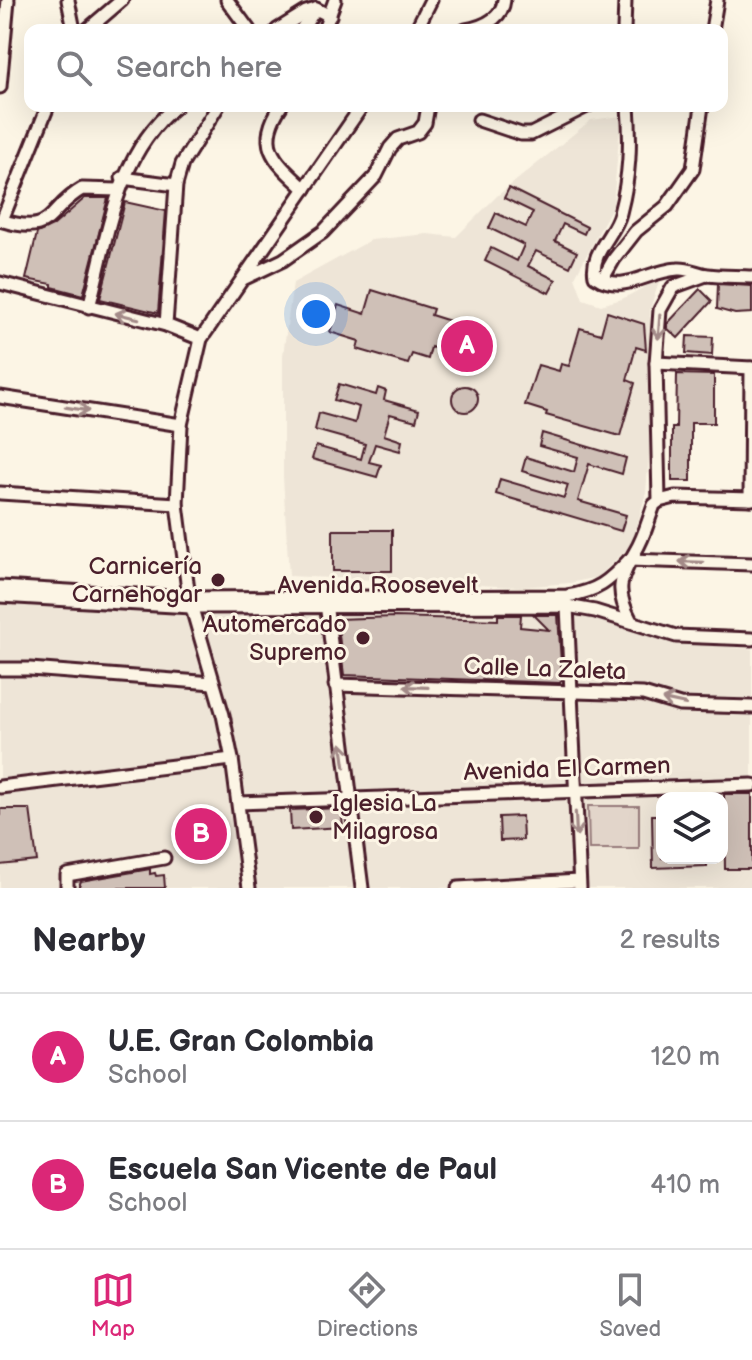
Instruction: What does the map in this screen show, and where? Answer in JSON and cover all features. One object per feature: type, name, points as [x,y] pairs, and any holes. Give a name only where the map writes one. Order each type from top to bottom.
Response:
[{"type":"street","points":[[0,87],[2,15],[8,0]]},
{"type":"street","points":[[68,0],[73,24]]},
{"type":"street","points":[[94,24],[122,0]]},
{"type":"street","points":[[227,0],[242,24]]},
{"type":"street","points":[[327,24],[335,0]]},
{"type":"street","points":[[419,24],[431,0]]},
{"type":"street","points":[[486,24],[502,11],[504,0]]},
{"type":"street","points":[[624,24],[625,0]]},
{"type":"street","points":[[713,24],[717,0]]},
{"type":"street","points":[[287,24],[316,9],[330,16]]},
{"type":"street","points":[[305,24],[316,9]]},
{"type":"street","points":[[46,112],[1,220],[42,224],[82,189],[121,184],[176,185]]},
{"type":"street","points":[[89,307],[121,184],[148,133],[170,112]]},
{"type":"street","points":[[166,325],[176,185],[182,164],[214,112]]},
{"type":"street","points":[[278,112],[268,130],[270,149],[278,162],[305,189]]},
{"type":"street","points":[[249,888],[232,759],[190,603],[177,504],[181,425],[201,339],[358,112]]},
{"type":"street","points":[[245,278],[283,260],[323,232],[376,176],[398,139],[418,132],[425,123],[427,112]]},
{"type":"street","points":[[479,120],[521,134],[531,134],[575,112]]},
{"type":"street","points":[[628,112],[631,157],[616,226],[599,252],[595,276],[621,286],[656,272],[680,269],[706,275],[752,277]]},
{"type":"street","points":[[602,280],[636,231],[667,206],[693,169],[701,112]]},
{"type":"street","points":[[659,501],[656,363],[660,310],[673,287],[706,275]]},
{"type":"street","points":[[0,283],[166,325],[201,339]]},
{"type":"street","points":[[631,621],[620,595],[624,569],[635,552],[654,505],[675,497],[751,499],[751,368],[656,363]]},
{"type":"street","points":[[0,397],[181,425]]},
{"type":"street","points":[[0,493],[177,504]]},
{"type":"street","points":[[629,560],[752,564]]},
{"type":"street","name":"Avenida Roosevelt","points":[[326,603],[567,596],[592,591],[612,579],[629,560]]},
{"type":"street","name":"Avenida Roosevelt","points":[[0,587],[190,603]]},
{"type":"street","name":"Avenida Roosevelt","points":[[0,596],[190,603],[567,606],[631,621],[676,636],[752,639]]},
{"type":"street","points":[[326,603],[362,888]]},
{"type":"street","points":[[458,888],[580,884],[567,606]]},
{"type":"street","points":[[0,669],[213,683]]},
{"type":"street","name":"Calle La Zaleta","points":[[335,685],[643,694],[680,705],[752,707]]},
{"type":"street","points":[[0,787],[232,759]]},
{"type":"street","name":"Avenida El Carmen","points":[[239,803],[752,785]]},
{"type":"street","points":[[67,888],[67,875],[164,858]]},
{"type":"shaded area","points":[[621,116],[613,205],[575,277],[583,299],[601,305],[622,299],[660,279],[650,309],[646,493],[632,544],[598,577],[570,583],[521,587],[289,576],[283,477],[283,355],[293,283],[371,240],[427,234],[456,237],[497,196],[591,120]]},
{"type":"shaded area","points":[[0,601],[165,610],[399,616],[583,613],[613,620],[669,642],[752,649],[752,888],[0,888]]},
{"type":"shaded area","points":[[588,806],[639,806],[639,849],[589,849]]},
{"type":"building","points":[[509,188],[587,227],[584,234],[563,224],[555,241],[577,252],[570,267],[536,251],[528,266],[556,280],[549,293],[485,261],[491,248],[517,261],[524,245],[489,228],[496,213],[526,227],[533,212],[504,198]]},
{"type":"building","points":[[85,198],[108,198],[83,295],[26,279],[37,233],[53,226]]},
{"type":"building","points":[[125,202],[166,211],[158,313],[100,299]]},
{"type":"building","points":[[718,284],[752,286],[752,313],[735,314],[717,309]]},
{"type":"building","points":[[700,289],[712,301],[678,338],[667,328],[667,324]]},
{"type":"building","points":[[372,290],[433,309],[431,315],[472,328],[465,352],[458,350],[456,355],[431,347],[428,359],[412,354],[408,364],[357,349],[359,341],[330,332],[338,305],[365,314]]},
{"type":"building","points":[[607,312],[644,324],[646,350],[636,347],[627,380],[635,383],[620,436],[546,415],[547,412],[525,405],[538,365],[559,371],[561,364],[569,366],[580,328],[601,334]]},
{"type":"building","points":[[687,336],[713,337],[712,355],[686,353]]},
{"type":"building","points":[[677,374],[714,375],[714,423],[691,423],[691,481],[672,481],[672,428],[676,428]]},
{"type":"building","points":[[339,384],[376,395],[378,388],[386,391],[384,400],[419,410],[416,421],[390,414],[384,435],[402,441],[400,451],[375,444],[369,462],[381,465],[377,477],[312,459],[316,446],[361,459],[365,444],[315,430],[319,413],[355,423],[359,407],[334,400]]},
{"type":"building","points":[[465,386],[474,390],[478,399],[474,408],[465,412],[456,408],[452,399],[456,390]]},
{"type":"building","points":[[542,433],[626,458],[622,474],[589,464],[578,501],[626,515],[621,531],[496,494],[500,479],[564,498],[568,485],[522,471],[526,457],[574,472],[578,457],[539,446]]},
{"type":"building","points":[[333,530],[392,530],[392,571],[333,571]]},
{"type":"building","points":[[498,615],[521,615],[520,627],[549,630],[534,615],[558,615],[560,683],[344,675],[337,619],[498,620]]},
{"type":"building","points":[[728,794],[752,794],[752,869],[725,869],[725,864],[728,864]]},
{"type":"building","name":"Iglesia La Milagrosa","points":[[341,808],[343,827],[291,830],[290,810]]},
{"type":"building","points":[[0,809],[30,809],[37,861],[0,865]]},
{"type":"building","points":[[652,815],[656,815],[656,864],[707,864],[707,866],[653,868]]},
{"type":"building","points":[[522,816],[523,840],[500,841],[499,817]]},
{"type":"building","points":[[150,869],[150,874],[164,875],[165,888],[78,888],[81,881]]},
{"type":"place","name":"U.E. Gran Colombia","points":[[467,346]]},
{"type":"place","name":"Carnicería Carnehogar","points":[[218,580]]},
{"type":"place","name":"Automercado Supremo","points":[[363,638]]},
{"type":"place","name":"Iglesia La Milagrosa","points":[[316,817]]},
{"type":"place","name":"Escuela San Vicente de Paul","points":[[201,834]]}]
